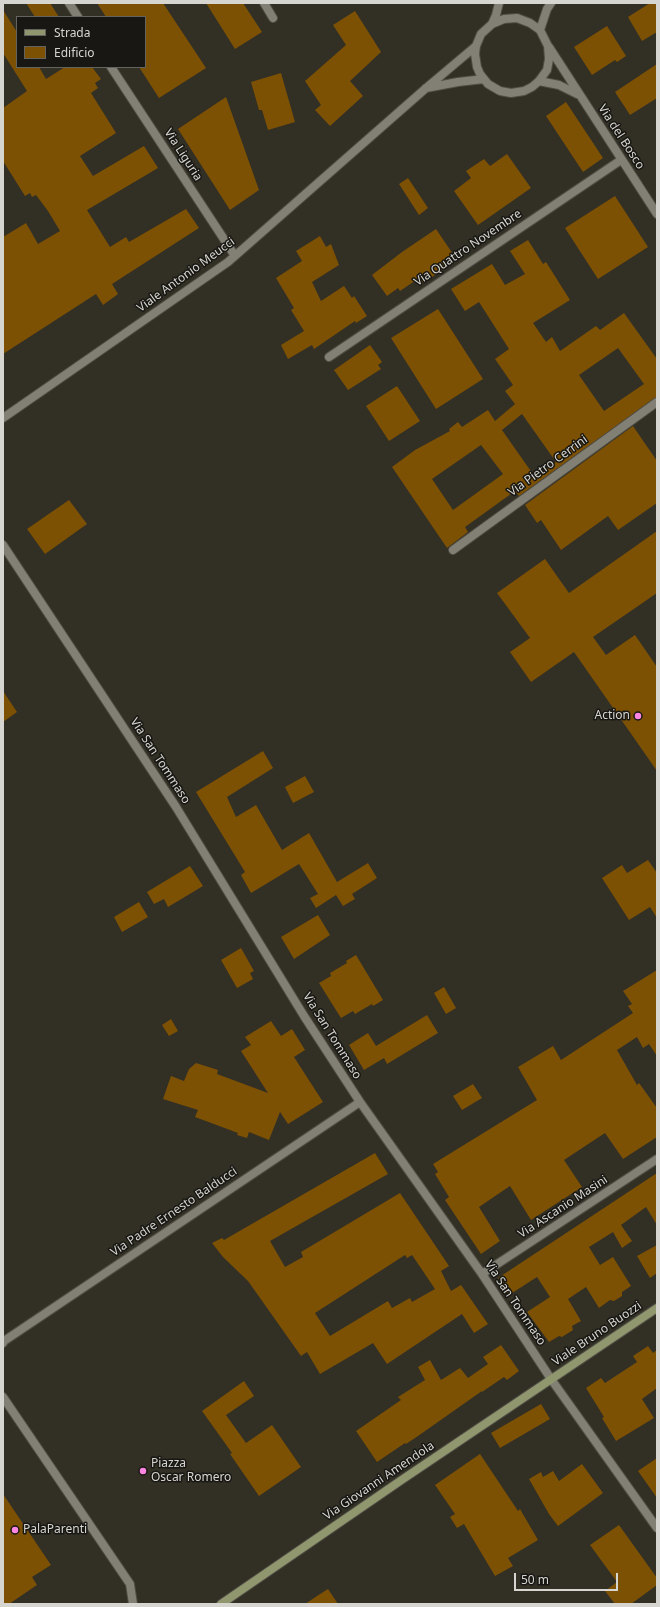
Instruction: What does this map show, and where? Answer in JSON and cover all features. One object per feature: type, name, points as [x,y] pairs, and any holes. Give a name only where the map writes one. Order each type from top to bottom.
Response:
[{"type":"main road","name":"Viale Bruno Buozzi","points":[[551,1379],[657,1308]]},
{"type":"main road","name":"Via Giovanni Amendola","points":[[221,1604],[551,1379]]},
{"type":"street","points":[[69,3],[77,16]]},
{"type":"street","points":[[264,3],[273,18]]},
{"type":"street","points":[[492,24],[496,16],[499,3]]},
{"type":"street","points":[[551,3],[540,30],[530,23],[517,18],[504,19],[492,24],[481,34],[476,46],[475,54],[477,67],[488,84],[500,91],[511,93],[524,91],[539,81],[559,85],[578,94]]},
{"type":"street","name":"Via del Bosco","points":[[540,30],[548,46],[578,94],[657,214]]},
{"type":"street","name":"Viale Antonio Meucci","points":[[3,418],[222,267],[476,46]]},
{"type":"street","name":"Via del Bosco","points":[[539,81],[547,70],[549,59],[548,46]]},
{"type":"street","name":"Via Liguria","points":[[112,68],[235,256]]},
{"type":"street","name":"Viale Antonio Meucci","points":[[425,89],[458,82],[484,79]]},
{"type":"street","name":"Via Quattro Novembre","points":[[329,357],[621,160]]},
{"type":"street","name":"Via Pietro Cerrini","points":[[453,550],[657,402]]},
{"type":"street","name":"Via San Tommaso","points":[[3,545],[176,807],[300,1009],[360,1102],[482,1274],[551,1379],[657,1528]]},
{"type":"street","name":"Via Padre Ernesto Balducci","points":[[3,1343],[360,1102]]},
{"type":"street","name":"Via Ascanio Masini","points":[[482,1274],[657,1159]]},
{"type":"street","points":[[3,1397],[130,1584],[133,1604]]},
{"type":"building","points":[[26,3],[50,3],[58,16],[34,16]]},
{"type":"building","points":[[97,3],[163,3],[206,68],[159,98],[140,68],[146,68],[146,16],[105,16]]},
{"type":"building","points":[[206,3],[243,3],[262,32],[235,49]]},
{"type":"building","points":[[650,3],[657,3],[657,32],[642,41],[628,17]]},
{"type":"building","points":[[3,10],[16,30],[16,68],[40,68],[46,79],[63,68],[93,68],[101,79],[95,83],[98,88],[91,93],[116,133],[80,156],[93,176],[144,146],[158,168],[87,210],[110,247],[126,237],[129,242],[186,209],[199,228],[112,284],[118,294],[103,305],[96,294],[3,354],[3,237],[26,223],[38,244],[60,231],[36,195],[32,197],[30,193],[25,196],[3,161],[3,108],[27,91],[3,53]]},
{"type":"building","points":[[355,11],[381,52],[350,81],[363,96],[330,126],[315,110],[321,105],[305,81],[346,45],[333,25]]},
{"type":"building","points":[[607,26],[626,56],[617,62],[615,60],[592,75],[574,47]]},
{"type":"building","points":[[657,64],[657,98],[630,115],[615,92]]},
{"type":"building","points":[[281,73],[295,122],[268,130],[262,110],[259,110],[251,82]]},
{"type":"building","points":[[226,97],[259,190],[230,210],[178,129]]},
{"type":"building","points":[[566,102],[603,158],[583,172],[546,116]]},
{"type":"building","points":[[507,154],[531,188],[478,225],[454,191],[471,178],[466,171],[484,159],[490,166]]},
{"type":"building","points":[[408,178],[428,208],[419,215],[399,184]]},
{"type":"building","points":[[615,196],[648,247],[598,279],[565,228]]},
{"type":"building","points":[[436,229],[457,260],[423,283],[419,278],[400,291],[398,288],[387,296],[372,275]]},
{"type":"building","points":[[320,236],[326,247],[331,244],[339,265],[312,282],[321,301],[344,286],[352,298],[354,296],[367,316],[356,323],[355,321],[314,349],[312,345],[288,359],[281,345],[304,331],[291,310],[294,308],[276,278],[302,261],[296,251]]},
{"type":"building","points":[[528,240],[543,264],[546,262],[570,300],[533,323],[546,342],[552,337],[560,351],[596,326],[600,330],[624,313],[657,359],[657,397],[519,496],[515,491],[465,527],[468,532],[447,548],[392,467],[415,450],[450,431],[449,429],[458,422],[462,427],[488,410],[495,421],[515,404],[505,391],[513,385],[495,359],[509,349],[479,302],[465,311],[451,289],[492,264],[505,285],[525,274],[510,251]],"holes":[[[618,348],[644,384],[604,411],[579,375]],[[522,414],[556,462],[535,477],[502,430]],[[481,445],[503,474],[453,510],[432,479]]]},
{"type":"building","points":[[438,309],[483,379],[436,409],[391,338]]},
{"type":"building","points":[[370,345],[382,362],[378,365],[381,369],[348,390],[334,370]]},
{"type":"building","points":[[397,386],[420,421],[389,441],[366,406]]},
{"type":"building","points":[[633,426],[657,461],[657,503],[618,530],[608,516],[561,550],[541,520],[537,523],[525,505]]},
{"type":"building","points":[[69,500],[87,524],[45,554],[27,529]]},
{"type":"building","points":[[657,531],[657,593],[593,637],[606,655],[635,635],[657,667],[657,771],[574,652],[531,682],[510,652],[530,638],[497,593],[545,559],[569,593]]},
{"type":"building","points":[[3,691],[17,712],[3,722]]},
{"type":"building","points":[[263,751],[273,768],[227,797],[236,817],[256,805],[282,850],[309,833],[337,882],[368,863],[377,878],[352,894],[355,899],[343,906],[336,895],[316,908],[310,898],[318,894],[299,864],[251,893],[241,875],[245,872],[196,792]]},
{"type":"building","points":[[305,776],[314,792],[293,803],[285,787]]},
{"type":"building","points":[[648,860],[657,873],[657,918],[650,907],[629,920],[602,878],[622,865],[627,873]]},
{"type":"building","points":[[190,866],[203,886],[168,907],[164,899],[154,904],[147,892]]},
{"type":"building","points":[[139,902],[148,917],[122,932],[114,917]]},
{"type":"building","points":[[318,915],[330,935],[294,959],[281,937]]},
{"type":"building","points":[[241,948],[254,971],[250,973],[253,979],[237,988],[221,960]]},
{"type":"building","points":[[356,955],[383,1000],[373,1006],[372,1004],[355,1014],[353,1011],[341,1018],[319,983],[331,976],[330,973],[347,963],[346,961]]},
{"type":"building","points":[[657,970],[657,1056],[649,1044],[643,1048],[637,1037],[617,1050],[637,1085],[639,1083],[657,1108],[657,1137],[623,1159],[605,1133],[564,1160],[582,1187],[531,1220],[510,1186],[479,1207],[500,1241],[481,1254],[445,1200],[449,1197],[435,1174],[438,1172],[433,1164],[537,1100],[518,1067],[553,1046],[561,1060],[633,1013],[628,1006],[632,1004],[623,991]]},
{"type":"building","points":[[444,987],[456,1008],[446,1014],[434,993]]},
{"type":"building","points":[[427,1015],[438,1033],[387,1064],[384,1058],[364,1070],[349,1045],[368,1033],[376,1046]]},
{"type":"building","points":[[171,1019],[178,1031],[169,1036],[162,1025]]},
{"type":"building","points":[[271,1021],[281,1036],[292,1029],[305,1050],[294,1057],[323,1102],[288,1124],[280,1112],[269,1140],[249,1132],[247,1138],[237,1135],[238,1133],[195,1117],[198,1110],[163,1099],[171,1076],[184,1081],[189,1069],[196,1063],[218,1070],[217,1074],[268,1093],[241,1051],[251,1045],[245,1037]]},
{"type":"building","points":[[473,1084],[482,1098],[462,1110],[453,1096]]},
{"type":"building","points":[[375,1153],[388,1174],[270,1241],[285,1267],[303,1257],[301,1252],[400,1193],[449,1266],[441,1271],[451,1291],[461,1285],[488,1324],[474,1333],[462,1314],[387,1364],[373,1343],[320,1374],[307,1352],[301,1356],[248,1281],[223,1257],[212,1243],[222,1238],[224,1240]],"holes":[[[405,1255],[407,1258],[412,1255],[435,1289],[412,1302],[410,1298],[392,1308],[388,1301],[330,1336],[315,1313]]]},
{"type":"building","points":[[657,1173],[657,1225],[646,1207],[621,1225],[632,1241],[622,1248],[613,1232],[589,1247],[600,1265],[613,1257],[631,1286],[622,1292],[622,1296],[614,1301],[610,1300],[599,1308],[586,1287],[568,1299],[581,1321],[572,1326],[573,1330],[562,1337],[559,1336],[549,1342],[527,1312],[550,1297],[537,1277],[509,1295],[498,1278]]},
{"type":"building","points":[[657,1245],[657,1273],[650,1278],[637,1256]]},
{"type":"building","points":[[501,1345],[519,1371],[507,1380],[504,1377],[482,1391],[418,1436],[377,1462],[356,1431],[401,1400],[398,1397],[425,1380],[418,1367],[430,1360],[441,1380],[460,1368],[468,1378],[488,1364],[483,1357]]},
{"type":"building","points":[[648,1346],[653,1353],[657,1350],[657,1388],[642,1399],[654,1418],[616,1441],[602,1418],[604,1417],[586,1388],[601,1378],[605,1383],[637,1362],[633,1356]]},
{"type":"building","points":[[244,1381],[254,1396],[226,1415],[246,1443],[272,1425],[301,1467],[259,1496],[230,1454],[232,1453],[202,1411]]},
{"type":"building","points":[[541,1404],[550,1419],[500,1448],[491,1433]]},
{"type":"building","points":[[480,1454],[518,1511],[520,1509],[538,1540],[508,1558],[513,1566],[495,1576],[464,1524],[457,1528],[450,1517],[455,1514],[435,1485]]},
{"type":"building","points":[[657,1458],[657,1498],[638,1471]]},
{"type":"building","points":[[582,1464],[603,1493],[558,1526],[549,1514],[529,1479],[541,1472],[543,1477],[553,1471],[559,1481]]},
{"type":"building","name":"PalaParenti","points":[[3,1494],[51,1565],[32,1577],[37,1585],[9,1604],[3,1604]]},
{"type":"building","points":[[619,1525],[657,1578],[657,1585],[631,1604],[615,1604],[605,1591],[617,1582],[590,1545]]},
{"type":"building","points":[[328,1589],[338,1604],[305,1604],[317,1596]]},
{"type":"place","name":"Action","points":[[638,716]]},
{"type":"place","name":"Piazza Oscar Romero","points":[[143,1471]]},
{"type":"place","name":"PalaParenti","points":[[15,1530]]}]
